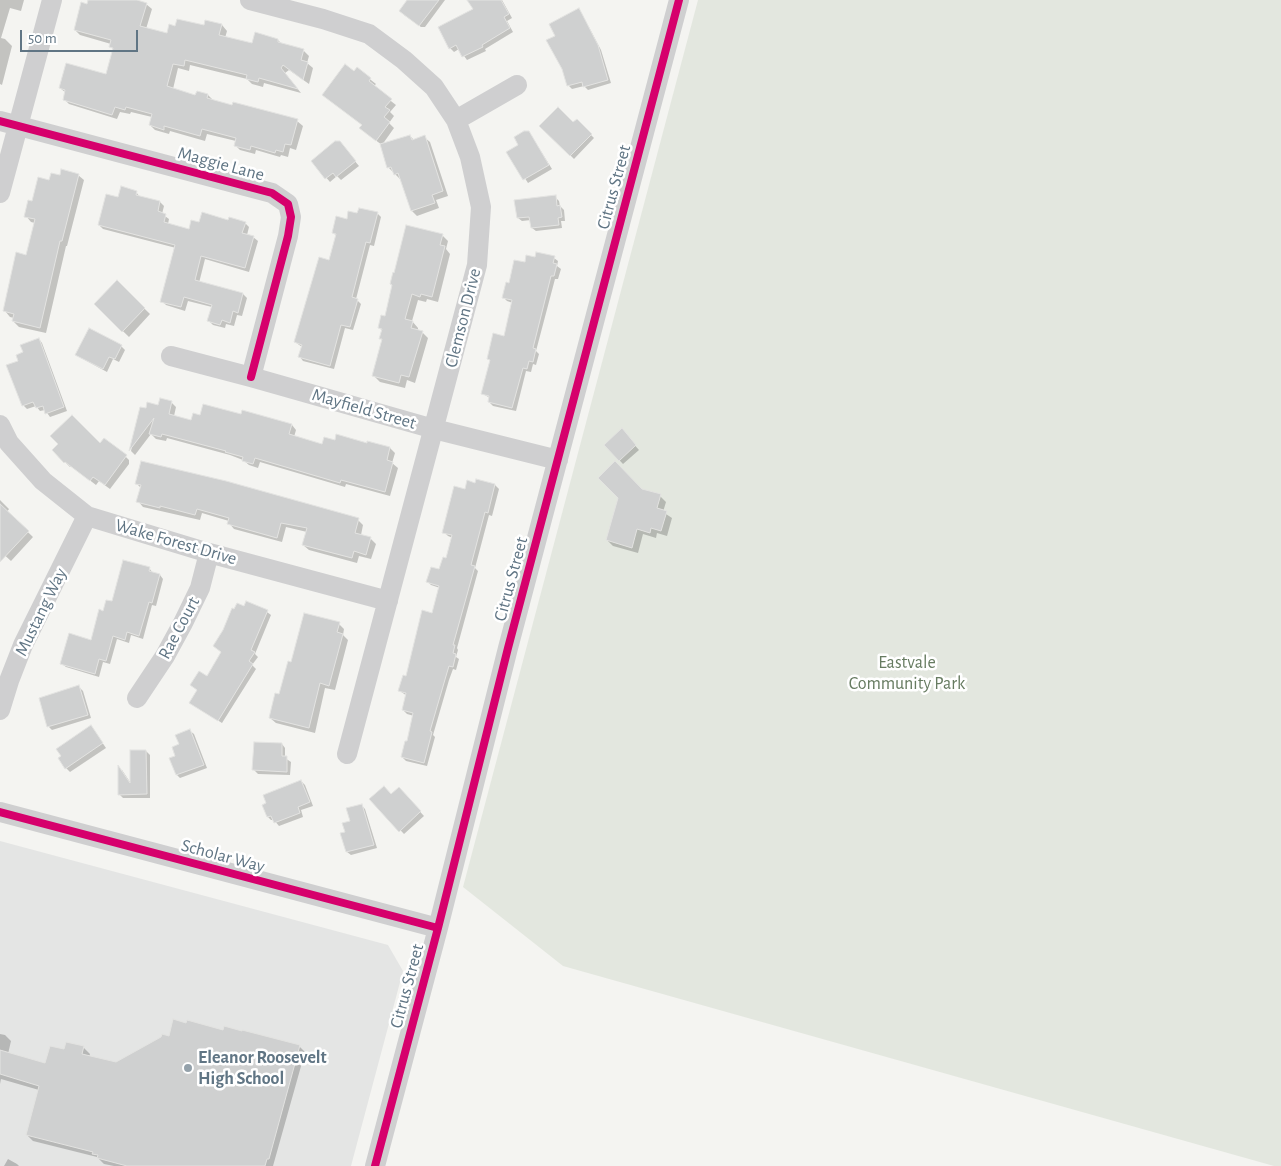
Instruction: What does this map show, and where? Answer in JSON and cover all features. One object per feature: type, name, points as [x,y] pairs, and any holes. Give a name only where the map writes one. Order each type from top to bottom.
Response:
[{"type":"street","points":[[0,193],[9,123],[52,0]]},
{"type":"street","name":"Clemson Drive","points":[[250,0],[323,19],[369,34],[404,60],[434,87],[456,120],[470,157],[481,207],[477,265],[347,754]]},
{"type":"street","name":"Citrus Street","points":[[375,1166],[438,928],[508,648],[679,0]]},
{"type":"street","points":[[456,120],[516,85]]},
{"type":"street","name":"Maggie Lane","points":[[9,123],[272,193],[288,204],[292,218],[251,377]]},
{"type":"street","name":"Mayfield Street","points":[[171,356],[434,429],[558,460]]},
{"type":"street","name":"Wake Forest Drive","points":[[0,425],[9,443],[43,481],[87,516],[388,601]]},
{"type":"street","name":"Mustang Way","points":[[0,710],[4,680],[87,516]]},
{"type":"street","name":"Rae Court","points":[[137,698],[165,656],[183,623],[200,588],[209,552]]},
{"type":"street","name":"Scholar Way","points":[[0,812],[438,928]]},
{"type":"shaded area","name":"Eleanor Roosevelt High School","points":[[0,841],[388,945],[403,971],[351,1166],[0,1166]]},
{"type":"green space","name":"Eastvale Community Park","points":[[698,0],[1281,0],[1281,1166],[1274,1166],[563,966],[463,887]]},
{"type":"building","points":[[88,0],[137,0],[147,3],[140,26],[167,33],[169,24],[175,26],[177,19],[204,25],[205,20],[222,24],[219,35],[252,43],[255,32],[278,39],[278,42],[304,49],[301,60],[308,62],[303,80],[283,65],[281,68],[298,89],[259,78],[258,82],[246,79],[247,75],[185,60],[184,66],[173,64],[167,86],[195,95],[197,91],[208,94],[207,98],[232,105],[233,102],[298,119],[291,145],[285,144],[283,152],[276,150],[275,153],[251,146],[250,150],[234,146],[236,138],[202,129],[200,136],[164,126],[164,130],[149,125],[152,114],[126,107],[125,110],[115,107],[112,115],[63,100],[65,90],[59,88],[66,63],[106,74],[113,48],[109,47],[111,40],[74,30],[81,2],[87,4]]},
{"type":"building","points":[[407,0],[439,0],[419,26],[399,11]]},
{"type":"building","points":[[467,0],[501,0],[509,14],[504,17],[510,28],[482,45],[483,47],[462,57],[456,45],[449,49],[438,27],[473,9]]},
{"type":"building","points":[[579,8],[598,45],[608,80],[583,87],[582,82],[567,86],[562,69],[546,40],[555,36],[549,24]]},
{"type":"building","points":[[345,64],[354,71],[357,67],[371,78],[369,81],[392,99],[385,107],[390,110],[384,117],[390,122],[376,141],[359,128],[362,125],[322,95]]},
{"type":"building","points":[[558,107],[573,122],[577,119],[592,134],[570,156],[539,126]]},
{"type":"building","points":[[524,131],[529,131],[549,165],[523,180],[506,152],[518,145],[514,137]]},
{"type":"building","points":[[410,135],[412,140],[425,135],[443,191],[432,195],[435,203],[411,211],[398,173],[394,175],[391,167],[387,168],[380,144]]},
{"type":"building","points":[[335,141],[340,141],[356,161],[336,177],[333,173],[325,179],[311,161]]},
{"type":"building","points":[[61,169],[79,174],[62,241],[60,241],[40,328],[12,321],[14,314],[3,311],[16,252],[26,255],[35,219],[24,217],[28,200],[32,201],[38,177],[49,180],[51,173],[60,175]]},
{"type":"building","points":[[121,186],[137,191],[136,195],[160,201],[158,211],[166,214],[164,222],[189,229],[191,220],[199,222],[202,212],[228,220],[229,217],[246,222],[242,233],[254,236],[245,268],[201,256],[195,280],[243,293],[238,313],[233,311],[230,323],[222,320],[220,325],[207,321],[212,305],[184,297],[181,307],[160,302],[175,245],[98,225],[106,194],[118,197]]},
{"type":"building","points":[[556,195],[557,206],[560,205],[562,217],[558,218],[559,225],[531,228],[529,217],[517,218],[514,200]]},
{"type":"building","points":[[359,208],[378,212],[370,243],[366,242],[352,297],[358,299],[350,327],[341,325],[330,366],[298,357],[302,345],[294,342],[319,257],[329,260],[336,234],[332,233],[336,216],[347,219],[348,211],[357,213]]},
{"type":"building","points":[[406,225],[443,234],[440,245],[445,246],[432,297],[421,294],[420,297],[412,294],[405,319],[413,321],[411,328],[423,331],[409,377],[401,375],[399,383],[372,376],[382,339],[379,339],[382,329],[378,328],[381,315],[385,316],[392,285],[390,284]]},
{"type":"building","points":[[536,252],[555,256],[553,263],[557,264],[554,276],[551,276],[533,348],[536,349],[533,362],[529,361],[527,369],[523,368],[512,408],[488,402],[489,396],[481,394],[490,360],[487,359],[493,333],[504,336],[512,300],[502,298],[506,282],[509,283],[514,260],[525,262],[526,255],[535,257]]},
{"type":"building","points":[[117,280],[145,308],[122,332],[94,304]]},
{"type":"building","points":[[89,328],[122,345],[115,359],[109,357],[103,369],[75,355]]},
{"type":"building","points":[[39,338],[64,407],[45,414],[43,406],[36,408],[33,402],[22,406],[6,365],[18,361],[16,355],[23,352],[20,345]]},
{"type":"building","points":[[160,398],[172,401],[169,414],[191,420],[193,413],[200,415],[203,404],[241,414],[242,410],[292,424],[289,434],[322,444],[324,437],[335,440],[336,434],[390,447],[387,460],[393,462],[385,492],[341,480],[340,483],[255,458],[253,464],[242,461],[243,457],[226,451],[162,434],[161,437],[149,434],[154,418],[129,451],[140,407],[146,408],[147,402],[158,405]]},
{"type":"building","points":[[72,415],[100,443],[104,438],[127,455],[105,485],[93,477],[90,481],[64,463],[52,450],[58,444],[50,436]]},
{"type":"building","points":[[622,428],[636,445],[619,461],[604,445]]},
{"type":"building","points":[[141,461],[226,481],[359,518],[355,533],[371,537],[366,555],[354,551],[352,558],[302,545],[307,528],[281,523],[277,538],[227,524],[229,518],[197,509],[195,515],[136,502],[141,485],[135,484]]},
{"type":"building","points":[[615,461],[642,489],[661,494],[657,508],[667,511],[661,531],[651,528],[650,533],[637,529],[632,548],[606,540],[618,498],[598,478]]},
{"type":"building","points":[[476,479],[495,484],[488,513],[485,512],[471,565],[475,566],[453,645],[455,645],[453,653],[456,654],[453,667],[449,666],[430,731],[432,732],[424,763],[401,757],[405,741],[407,741],[413,713],[402,710],[406,693],[398,691],[403,675],[406,676],[422,610],[432,613],[439,586],[426,582],[431,567],[439,569],[443,557],[446,558],[452,535],[442,533],[454,486],[465,489],[467,480],[475,483]]},
{"type":"building","points":[[0,504],[29,531],[0,562]]},
{"type":"building","points":[[123,560],[150,567],[149,571],[160,574],[152,603],[149,602],[139,636],[127,632],[125,640],[113,636],[106,661],[99,659],[95,674],[60,664],[69,633],[91,640],[99,609],[103,611],[106,600],[112,601]]},
{"type":"building","points":[[246,601],[268,610],[251,650],[255,652],[249,661],[253,664],[218,721],[189,703],[197,690],[190,685],[199,671],[207,676],[221,652],[213,646],[223,630],[232,608],[234,609],[237,603],[244,606]]},
{"type":"building","points":[[304,613],[340,622],[337,632],[343,634],[329,686],[320,683],[309,728],[269,718],[275,693],[279,694],[288,661],[291,662]]},
{"type":"building","points":[[79,685],[88,715],[47,727],[39,698]]},
{"type":"building","points":[[91,725],[103,743],[65,769],[58,758],[61,756],[56,749]]},
{"type":"building","points":[[190,729],[204,765],[176,775],[169,758],[175,756],[172,747],[179,744],[175,735]]},
{"type":"building","points":[[254,742],[282,743],[282,756],[287,756],[287,772],[252,770]]},
{"type":"building","points":[[130,750],[146,750],[147,794],[118,795],[118,765],[130,783]]},
{"type":"building","points":[[301,780],[310,802],[298,807],[300,813],[274,823],[271,816],[267,817],[262,805],[266,803],[263,795]]},
{"type":"building","points":[[384,786],[391,794],[399,787],[421,811],[399,832],[369,799]]},
{"type":"building","points":[[362,804],[374,845],[346,852],[340,833],[345,832],[342,823],[350,821],[346,808]]},
{"type":"building","points":[[173,1019],[186,1023],[187,1020],[223,1030],[224,1026],[300,1045],[269,1159],[267,1159],[265,1166],[127,1166],[97,1158],[98,1155],[92,1154],[93,1152],[26,1135],[39,1086],[0,1074],[0,1050],[45,1063],[50,1046],[64,1049],[66,1042],[84,1046],[82,1054],[116,1062],[161,1037],[162,1034],[169,1036]]},
{"type":"cycle path","points":[[375,1166],[438,928],[508,648],[679,0]]},
{"type":"cycle path","points":[[0,121],[272,193],[288,204],[291,217],[288,236],[251,377]]},
{"type":"cycle path","points":[[0,812],[438,928]]},
{"type":"place","name":"Eleanor Roosevelt High School","points":[[188,1068]]}]
